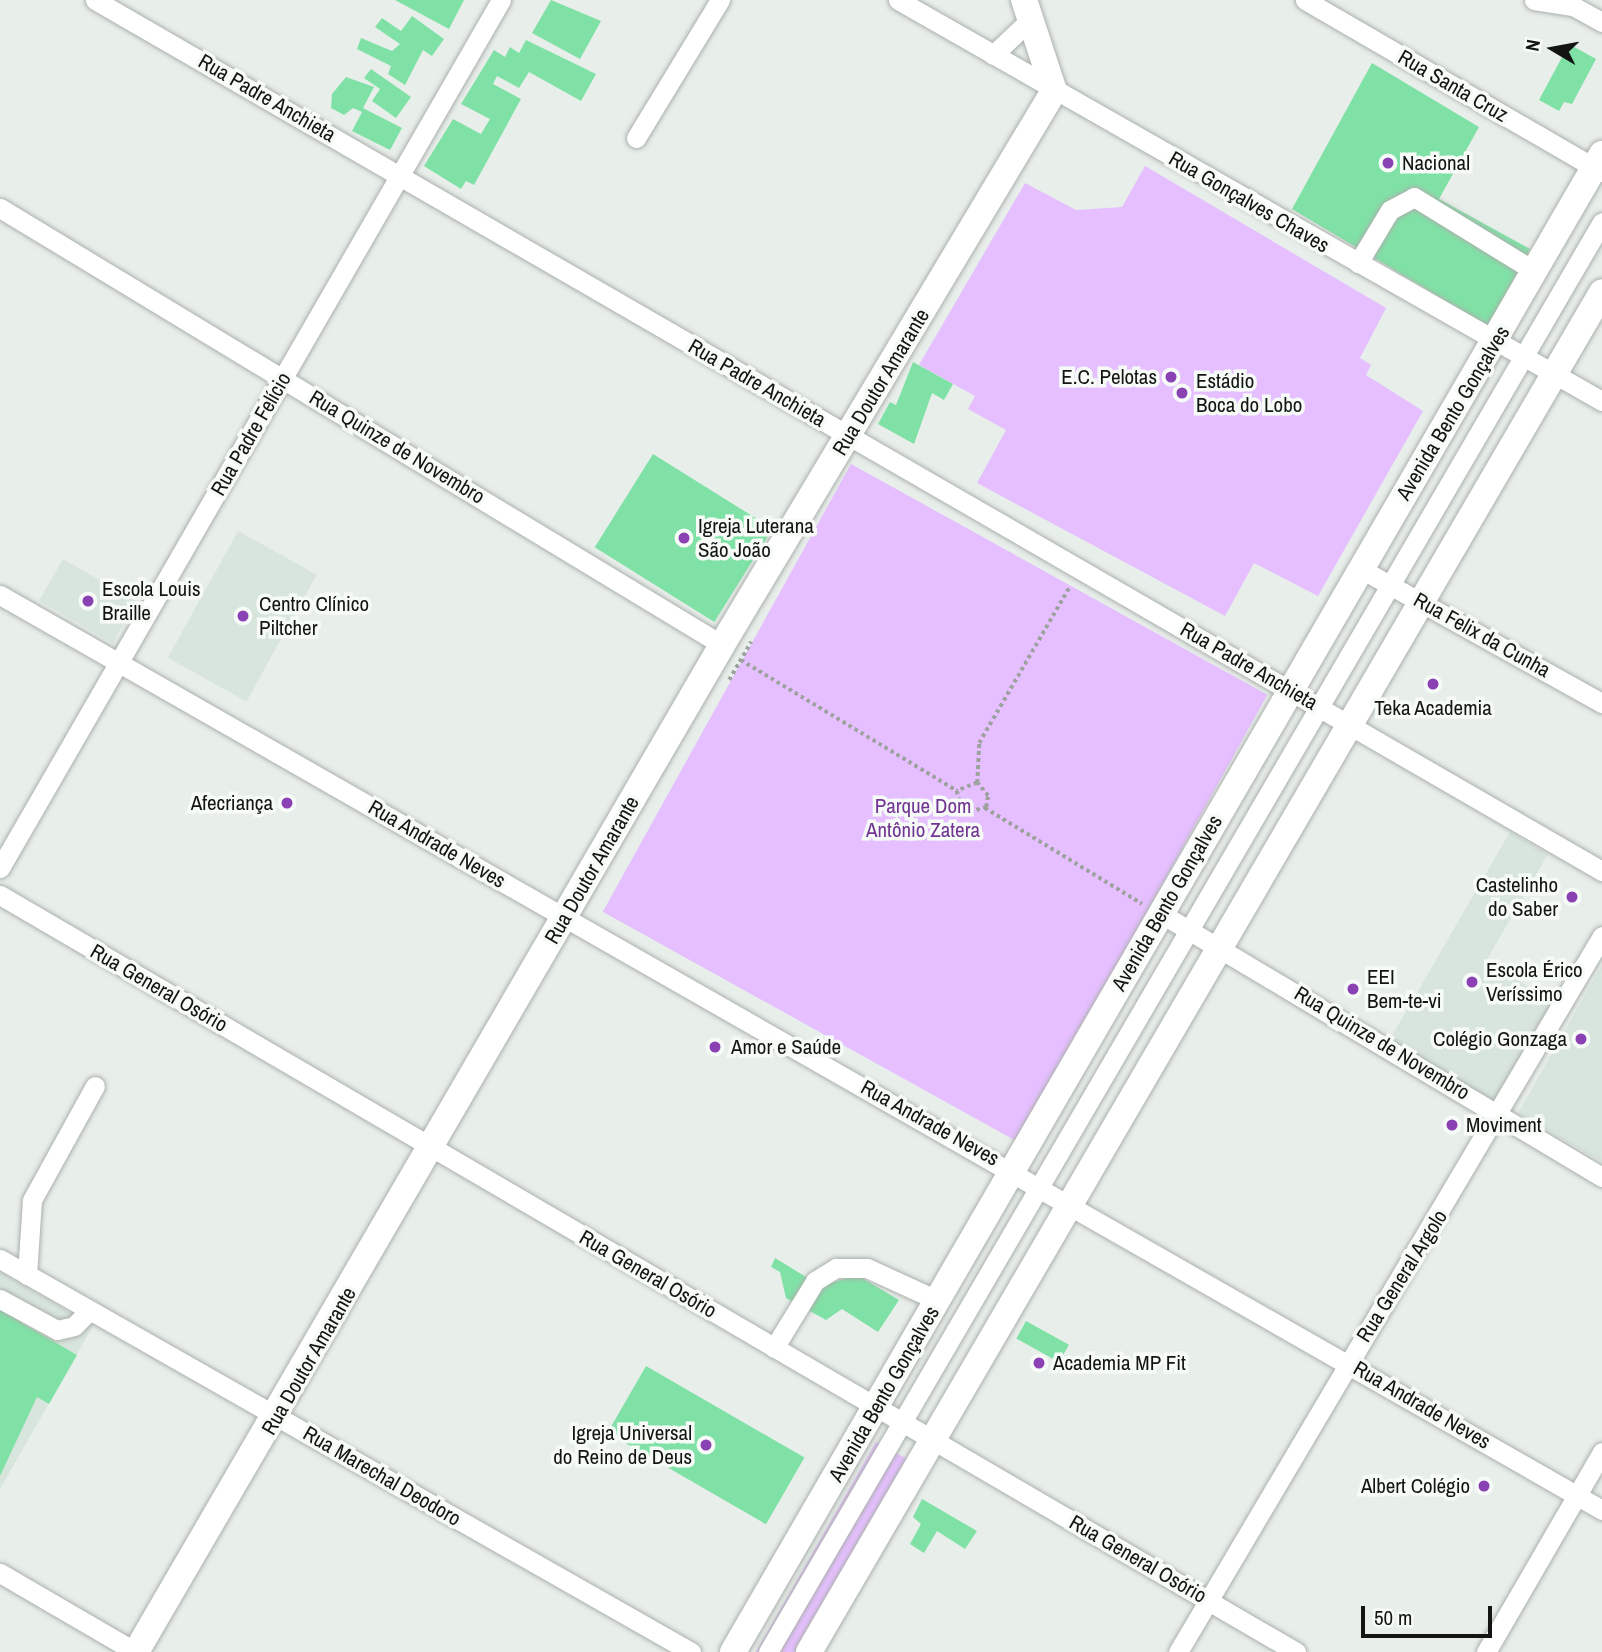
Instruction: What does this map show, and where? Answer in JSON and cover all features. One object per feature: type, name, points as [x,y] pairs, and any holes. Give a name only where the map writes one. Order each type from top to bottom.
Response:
[{"type":"main road","points":[[1028,9],[1054,91]]},
{"type":"main road","name":"Rua Doutor Amarante","points":[[136,1652],[434,1149],[564,916],[731,652],[849,437],[1054,91]]},
{"type":"main road","name":"Avenida Bento Gonçalves","points":[[733,1652],[1015,1170],[1153,910],[1291,690],[1599,164]]},
{"type":"main road","points":[[809,1652],[1602,292]]},
{"type":"street","name":"Rua Padre Anchieta","points":[[95,0],[402,175],[849,437],[1602,871]]},
{"type":"street","name":"Rua Padre Felício","points":[[0,868],[501,0]]},
{"type":"street","points":[[636,138],[720,0]]},
{"type":"street","name":"Rua Gonçalves Chaves","points":[[898,0],[1602,401]]},
{"type":"street","name":"Rua Santa Cruz","points":[[1305,0],[1599,164]]},
{"type":"street","points":[[1534,0],[1573,6],[1602,22]]},
{"type":"street","points":[[993,55],[1028,9]]},
{"type":"street","points":[[1358,263],[1390,210],[1414,197],[1536,272]]},
{"type":"street","name":"Rua Quinze de Novembro","points":[[0,208],[284,378],[731,652]]},
{"type":"street","points":[[768,1652],[1602,222]]},
{"type":"street","name":"Rua Felix da Cunha","points":[[1362,569],[1602,703]]},
{"type":"street","name":"Rua Andrade Neves","points":[[0,595],[1015,1170],[1602,1510]]},
{"type":"street","name":"Rua General Osório","points":[[0,895],[900,1423],[1297,1652]]},
{"type":"street","name":"Rua Quinze de Novembro","points":[[1153,910],[1191,929],[1602,1177]]},
{"type":"street","name":"Rua General Argolo","points":[[1178,1652],[1349,1362],[1501,1114],[1602,936]]},
{"type":"street","points":[[27,1275],[32,1200],[95,1086]]},
{"type":"street","name":"Rua Marechal Deodoro","points":[[0,1259],[88,1312],[277,1416],[691,1652]]},
{"type":"street","points":[[774,1348],[815,1281],[836,1268],[867,1268],[939,1301]]},
{"type":"street","points":[[0,1299],[57,1330],[74,1326],[88,1312]]},
{"type":"street","points":[[1486,1652],[1602,1452]]},
{"type":"street","points":[[0,1573],[136,1652]]},
{"type":"path","points":[[985,808],[988,796],[977,783],[979,743],[1070,586]]},
{"type":"path","points":[[731,652],[957,791],[963,814],[985,808],[1153,910]]},
{"type":"path","points":[[957,791],[977,783]]},
{"type":"shaded area","name":"Centro Clínico Piltcher","points":[[238,531],[317,575],[246,701],[168,658]]},
{"type":"shaded area","name":"Escola Louis Braille","points":[[63,559],[137,602],[113,643],[39,601]]},
{"type":"shaded area","name":"Escola Érico Veríssimo","points":[[1510,832],[1548,854],[1486,961],[1554,1002],[1495,1103],[1389,1041]]},
{"type":"shaded area","name":"Colégio Gonzaga","points":[[1602,965],[1602,1162],[1518,1113]]},
{"type":"shaded area","points":[[0,1272],[93,1326],[0,1489]]},
{"type":"green space","name":"Estádio Boca do Lobo","points":[[1145,166],[1386,308],[1360,358],[1371,365],[1366,375],[1423,411],[1318,596],[1254,563],[1225,616],[977,483],[1006,430],[968,409],[975,396],[919,365],[1025,183],[1076,210],[1122,207]]},
{"type":"green space","name":"Parque Dom Antônio Zatera","points":[[851,464],[1267,695],[1019,1143],[603,912]]},
{"type":"green space","points":[[876,1442],[909,1460],[795,1652],[756,1652]]},
{"type":"building","points":[[395,0],[464,0],[449,29]]},
{"type":"building","points":[[551,0],[601,21],[580,59],[532,33]]},
{"type":"building","points":[[412,16],[444,39],[432,56],[423,50],[405,85],[388,74],[391,66],[357,49],[361,38],[392,51],[400,44],[375,27],[382,18],[401,31]]},
{"type":"building","points":[[526,40],[596,74],[581,101],[529,72],[519,88],[497,76],[493,84],[521,99],[474,185],[466,181],[461,189],[424,166],[453,119],[481,134],[490,119],[461,104],[494,50],[505,57],[510,47],[519,53]]},
{"type":"building","points":[[1569,44],[1596,59],[1572,104],[1564,102],[1559,111],[1539,100]]},
{"type":"building","name":"Nacional","points":[[1372,63],[1479,127],[1439,199],[1530,249],[1488,326],[1292,209]]},
{"type":"building","points":[[371,69],[411,97],[396,118],[372,101],[380,89],[364,78]]},
{"type":"building","points":[[346,77],[374,87],[363,108],[402,128],[390,150],[352,131],[362,112],[353,108],[344,115],[331,108],[332,94]]},
{"type":"building","points":[[913,362],[953,384],[944,400],[932,393],[914,444],[878,424],[890,402],[896,405]]},
{"type":"building","name":"Igreja Luterana São João","points":[[653,454],[773,529],[714,622],[595,547]]},
{"type":"building","points":[[775,1258],[821,1286],[857,1275],[899,1300],[878,1332],[842,1309],[826,1320],[786,1298],[780,1272],[771,1267]]},
{"type":"building","points":[[0,1301],[26,1316],[22,1323],[77,1355],[49,1404],[37,1397],[0,1476]]},
{"type":"building","points":[[1026,1321],[1069,1345],[1059,1362],[1016,1338]]},
{"type":"building","name":"Igreja Universal do Reino de Deus","points":[[646,1366],[804,1458],[766,1524],[608,1433]]},
{"type":"building","points":[[922,1499],[977,1531],[965,1549],[937,1531],[924,1553],[910,1544],[921,1524],[913,1517]]},
{"type":"place","name":"Nacional","points":[[1388,163]]},
{"type":"place","name":"E.C. Pelotas","points":[[1171,377]]},
{"type":"place","name":"Estádio Boca do Lobo","points":[[1182,393]]},
{"type":"place","name":"Igreja Luterana São João","points":[[684,538]]},
{"type":"place","name":"Escola Louis Braille","points":[[88,601]]},
{"type":"place","name":"Centro Clínico Piltcher","points":[[243,616]]},
{"type":"place","name":"Teka Academia","points":[[1433,684]]},
{"type":"place","name":"Afecriança","points":[[287,803]]},
{"type":"place","name":"Castelinho do Saber","points":[[1572,897]]},
{"type":"place","name":"Escola Érico Veríssimo","points":[[1472,982]]},
{"type":"place","name":"EEI Bem-te-vi","points":[[1353,989]]},
{"type":"place","name":"Colégio Gonzaga","points":[[1581,1039]]},
{"type":"place","name":"Amor e Saúde","points":[[715,1047]]},
{"type":"place","name":"Moviment","points":[[1452,1125]]},
{"type":"place","name":"Academia MP Fit","points":[[1039,1363]]},
{"type":"place","name":"Igreja Universal do Reino de Deus","points":[[706,1445]]},
{"type":"place","name":"Albert Colégio","points":[[1484,1486]]}]
